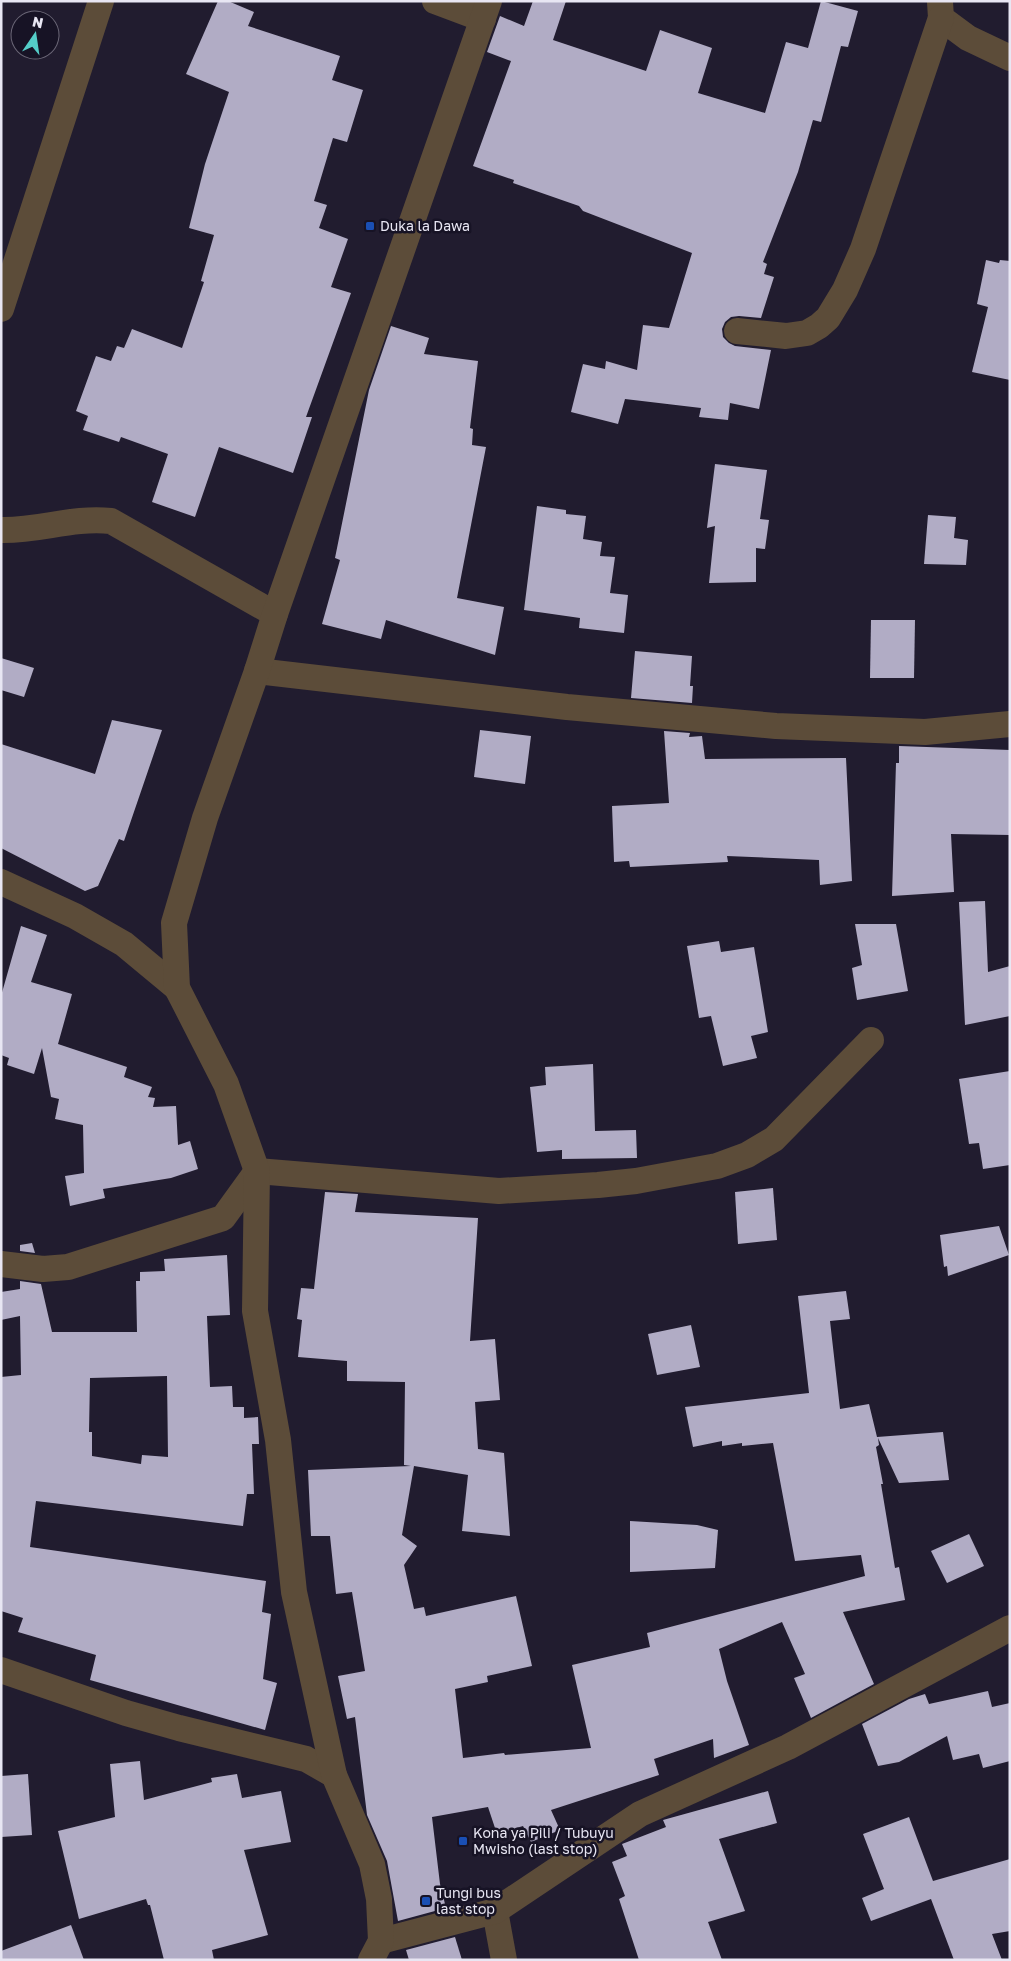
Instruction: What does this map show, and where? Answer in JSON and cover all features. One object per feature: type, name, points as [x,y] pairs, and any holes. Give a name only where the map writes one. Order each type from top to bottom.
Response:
[{"type":"street","points":[[1,309],[101,1]]},
{"type":"street","points":[[177,988],[174,923],[205,818],[486,10],[435,1]]},
{"type":"street","points":[[737,331],[786,336],[807,333],[828,318],[844,290],[863,249],[941,9],[968,38],[1010,58]]},
{"type":"street","points":[[1,530],[21,530],[87,519],[111,521],[275,614]]},
{"type":"street","points":[[257,672],[567,706],[776,726],[925,732],[1010,724]]},
{"type":"street","points":[[1,882],[74,916],[124,944],[177,988],[226,1084],[257,1171],[255,1310],[278,1440],[294,1592],[334,1775],[372,1864],[380,1899],[376,1951],[495,1911],[640,1814],[788,1747],[1010,1628]]},
{"type":"street","points":[[257,1171],[499,1191],[598,1186],[675,1175],[717,1166],[747,1155],[774,1139],[871,1040]]},
{"type":"street","points":[[1,1264],[43,1269],[68,1268],[223,1218],[257,1171]]},
{"type":"street","points":[[1,1670],[161,1723],[306,1759],[334,1775]]},
{"type":"street","points":[[495,1911],[504,1960]]},
{"type":"building","points":[[218,1],[228,1],[254,12],[248,26],[340,56],[332,80],[363,90],[347,142],[333,138],[314,201],[327,205],[319,228],[348,239],[331,287],[351,293],[306,417],[312,417],[293,473],[219,447],[195,517],[152,502],[168,454],[121,437],[119,442],[83,430],[88,416],[76,411],[96,356],[111,361],[117,346],[124,348],[132,329],[182,348],[204,282],[201,281],[214,235],[189,228],[205,164],[229,92],[186,74]]},
{"type":"building","points":[[533,1],[566,1],[553,40],[646,71],[660,30],[712,48],[698,93],[765,113],[786,42],[808,48],[821,1],[858,11],[848,47],[841,46],[821,122],[813,120],[798,172],[763,262],[767,264],[764,274],[774,277],[761,318],[731,317],[725,322],[722,329],[723,337],[735,346],[771,350],[759,409],[730,403],[728,420],[699,417],[701,408],[625,399],[618,424],[571,412],[583,364],[605,369],[606,361],[637,370],[643,325],[669,328],[692,253],[583,211],[579,206],[513,183],[514,180],[473,166],[511,61],[487,52],[500,16],[524,26]]},
{"type":"building","points":[[986,260],[999,263],[1000,260],[1010,261],[1010,380],[972,372],[988,307],[977,304]]},
{"type":"building","points":[[391,326],[429,338],[424,354],[478,361],[470,428],[473,429],[472,445],[486,447],[457,598],[504,607],[495,655],[386,620],[381,639],[322,624],[340,560],[335,558],[369,390]]},
{"type":"building","points":[[715,464],[767,470],[760,519],[769,520],[765,549],[756,548],[756,582],[709,583],[715,526],[707,528]]},
{"type":"building","points":[[537,506],[566,510],[566,514],[586,516],[583,539],[602,542],[600,556],[615,557],[610,593],[628,595],[624,633],[579,628],[580,618],[524,610]]},
{"type":"building","points":[[928,515],[956,517],[954,538],[968,540],[966,565],[924,564]]},
{"type":"building","points":[[871,620],[915,620],[914,678],[870,678]]},
{"type":"building","points":[[635,651],[692,656],[690,686],[693,686],[692,703],[631,698]]},
{"type":"building","points":[[1,658],[34,668],[24,697],[1,690]]},
{"type":"building","points":[[112,720],[162,730],[124,841],[119,839],[98,886],[85,891],[1,848],[1,744],[95,774]]},
{"type":"building","points":[[480,730],[531,736],[525,784],[474,777]]},
{"type":"building","points":[[664,731],[690,733],[689,737],[702,736],[705,759],[846,758],[852,881],[820,885],[819,860],[727,856],[728,862],[630,867],[629,861],[614,862],[612,806],[669,803]]},
{"type":"building","points":[[899,746],[1010,750],[1010,835],[951,834],[954,892],[892,896],[896,763],[899,763]]},
{"type":"building","points":[[985,901],[988,972],[1010,966],[1010,1016],[965,1025],[959,902]]},
{"type":"building","points":[[855,924],[896,924],[908,991],[857,1000],[852,968],[862,965]]},
{"type":"building","points":[[21,926],[47,935],[31,982],[72,994],[58,1044],[127,1067],[124,1077],[152,1087],[148,1097],[155,1098],[153,1107],[176,1106],[178,1145],[190,1141],[198,1169],[171,1178],[103,1189],[105,1198],[70,1206],[65,1176],[84,1173],[83,1125],[55,1119],[59,1099],[51,1097],[42,1048],[34,1074],[7,1065],[9,1058],[1,1055],[1,996]]},
{"type":"building","points":[[719,941],[721,952],[754,947],[768,1032],[751,1036],[757,1058],[723,1066],[711,1016],[699,1018],[687,946]]},
{"type":"building","points":[[593,1064],[595,1131],[636,1130],[637,1158],[562,1159],[562,1150],[537,1152],[530,1087],[546,1085],[545,1067]]},
{"type":"building","points":[[1010,1071],[1010,1165],[983,1169],[979,1143],[969,1144],[959,1079]]},
{"type":"building","points":[[773,1188],[777,1240],[738,1244],[735,1192]]},
{"type":"building","points":[[325,1192],[358,1194],[355,1212],[478,1218],[470,1341],[495,1339],[500,1400],[475,1402],[478,1449],[504,1453],[510,1536],[462,1531],[468,1475],[414,1466],[402,1535],[417,1546],[404,1565],[414,1609],[424,1607],[426,1616],[516,1596],[532,1666],[487,1676],[488,1682],[455,1689],[463,1758],[504,1753],[505,1755],[591,1748],[572,1665],[650,1647],[647,1633],[865,1576],[861,1555],[795,1561],[773,1443],[742,1446],[742,1443],[722,1446],[722,1441],[693,1447],[685,1407],[809,1393],[798,1296],[846,1291],[850,1319],[830,1321],[840,1409],[869,1404],[877,1437],[943,1432],[949,1480],[899,1483],[878,1438],[879,1445],[876,1447],[895,1568],[899,1567],[905,1600],[843,1612],[874,1684],[811,1718],[794,1678],[805,1674],[782,1622],[719,1649],[727,1681],[749,1745],[714,1758],[713,1739],[654,1759],[659,1775],[551,1810],[560,1830],[531,1842],[523,1826],[497,1834],[488,1807],[432,1817],[440,1884],[446,1908],[398,1921],[387,1861],[367,1815],[355,1717],[347,1719],[338,1676],[365,1671],[352,1592],[336,1594],[330,1536],[311,1536],[308,1470],[411,1466],[404,1465],[405,1382],[347,1381],[347,1361],[298,1357],[302,1320],[297,1319],[301,1288],[314,1289]]},
{"type":"building","points":[[999,1226],[1009,1255],[948,1276],[947,1266],[944,1267],[940,1235]]},
{"type":"building","points":[[32,1243],[35,1253],[20,1251],[20,1245]]},
{"type":"building","points":[[227,1255],[230,1315],[207,1316],[210,1387],[232,1386],[233,1407],[244,1407],[244,1418],[258,1417],[259,1444],[252,1444],[254,1494],[247,1494],[243,1526],[36,1501],[30,1547],[266,1581],[262,1612],[271,1614],[263,1679],[277,1683],[265,1730],[90,1680],[96,1655],[18,1632],[23,1618],[1,1611],[1,1377],[21,1375],[20,1316],[1,1320],[1,1292],[20,1289],[20,1281],[41,1284],[52,1332],[137,1332],[136,1281],[140,1281],[140,1272],[165,1271],[164,1259]],"holes":[[[167,1376],[168,1457],[142,1455],[141,1464],[92,1456],[92,1432],[89,1432],[90,1378]]]},
{"type":"building","points":[[691,1325],[700,1367],[657,1375],[648,1334]]},
{"type":"building","points":[[630,1521],[697,1525],[718,1530],[715,1568],[630,1572]]},
{"type":"building","points":[[969,1534],[984,1566],[947,1583],[931,1551]]},
{"type":"building","points":[[988,1691],[992,1707],[1010,1703],[1010,1761],[983,1768],[979,1754],[953,1760],[947,1736],[899,1762],[878,1766],[862,1724],[909,1699],[925,1694],[929,1704]]},
{"type":"building","points":[[140,1761],[144,1800],[212,1782],[211,1778],[237,1774],[242,1798],[281,1791],[291,1842],[244,1850],[268,1935],[212,1950],[214,1960],[164,1960],[150,1905],[148,1905],[146,1899],[79,1919],[58,1831],[115,1817],[110,1764]]},
{"type":"building","points":[[28,1774],[32,1835],[1,1837],[1,1776]]},
{"type":"building","points":[[768,1791],[777,1823],[719,1839],[745,1911],[708,1922],[722,1960],[639,1960],[619,1899],[625,1896],[612,1862],[627,1856],[622,1844],[666,1827],[663,1820]]},
{"type":"building","points":[[909,1817],[933,1881],[1010,1859],[1010,1931],[992,1934],[1002,1960],[954,1960],[931,1899],[871,1921],[862,1898],[884,1889],[863,1834]]},
{"type":"building","points":[[71,1925],[84,1960],[1,1960],[1,1951]]},
{"type":"building","points":[[455,1937],[462,1960],[409,1960],[406,1950]]},
{"type":"place","name":"Duka la Dawa","points":[[370,226]]},
{"type":"place","name":"Kona ya Pili / Tubuyu Mwisho (last stop)","points":[[463,1841]]},
{"type":"place","name":"Tungi bus last stop","points":[[426,1901]]}]
